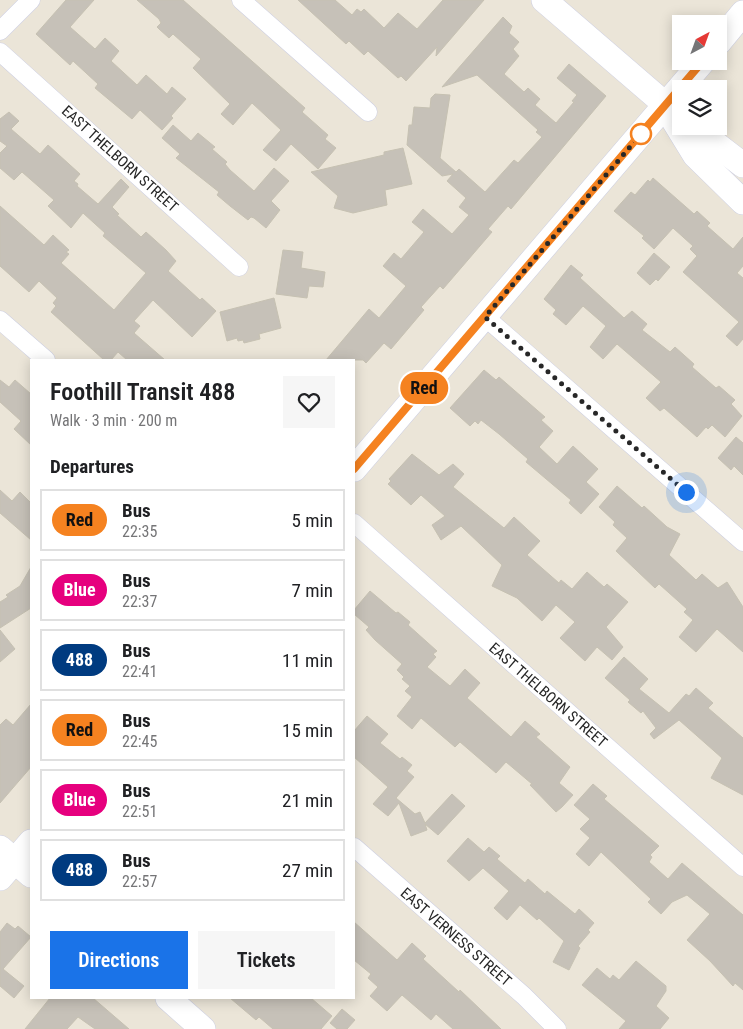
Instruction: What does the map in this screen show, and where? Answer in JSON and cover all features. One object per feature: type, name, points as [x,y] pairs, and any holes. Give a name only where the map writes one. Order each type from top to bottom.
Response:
[{"type":"street","points":[[0,31],[31,0]]},
{"type":"street","points":[[241,0],[368,112]]},
{"type":"street","points":[[544,0],[672,111]]},
{"type":"street","points":[[728,31],[743,13]]},
{"type":"street","name":"EAST THELBORN STREET","points":[[0,52],[239,267]]},
{"type":"street","points":[[355,469],[485,317],[672,113]]},
{"type":"street","points":[[685,135],[695,155],[743,202]]},
{"type":"street","points":[[704,135],[743,165]]},
{"type":"street","points":[[485,317],[743,542]]},
{"type":"street","points":[[0,320],[45,359]]},
{"type":"street","name":"EAST THELBORN STREET","points":[[355,524],[743,867]]},
{"type":"street","points":[[12,865],[30,843]]},
{"type":"street","name":"EAST VERNESS STREET","points":[[355,848],[524,996],[557,1029]]},
{"type":"street","points":[[169,999],[203,1029]]},
{"type":"building","points":[[66,0],[94,0],[70,27],[95,49],[105,38],[119,51],[111,61],[137,85],[146,75],[167,94],[172,87],[186,99],[162,130],[140,110],[132,119],[95,88],[98,84],[73,61],[70,65],[36,34]]},
{"type":"building","points":[[137,0],[183,0],[305,108],[302,112],[328,135],[325,139],[336,148],[318,169],[291,144],[276,161],[263,150],[281,130],[252,103],[233,125],[221,114],[230,104],[193,68],[201,59],[173,34],[169,38],[159,29],[157,27],[161,23],[159,19]]},
{"type":"building","points":[[298,0],[335,0],[352,15],[357,9],[361,12],[364,9],[384,28],[398,13],[417,29],[443,0],[484,0],[436,56],[437,47],[406,81],[401,76],[398,78],[368,51],[364,55],[349,41],[346,44]]},
{"type":"building","points":[[503,17],[512,26],[509,33],[519,42],[513,49],[519,56],[504,74],[524,92],[528,88],[540,99],[535,105],[556,123],[574,102],[572,101],[577,95],[557,78],[569,64],[606,96],[511,209],[508,206],[488,229],[492,232],[443,289],[440,286],[421,307],[424,310],[391,349],[384,343],[366,363],[363,360],[355,359],[327,359],[369,309],[379,318],[406,286],[383,266],[394,253],[401,259],[424,232],[412,222],[423,209],[452,234],[469,215],[459,207],[466,198],[447,181],[453,174],[442,176],[407,145],[409,125],[412,125],[414,107],[430,108],[431,98],[435,94],[450,95],[440,158],[456,172],[459,169],[485,192],[514,160],[518,163],[542,137],[536,132],[538,130],[477,75],[442,87]]},
{"type":"building","points":[[9,112],[19,121],[11,129],[40,154],[48,145],[80,174],[74,181],[78,184],[77,186],[98,204],[121,179],[129,187],[112,207],[119,214],[117,215],[141,237],[146,232],[166,250],[176,261],[168,271],[200,300],[202,298],[216,311],[192,337],[153,300],[134,321],[140,326],[134,333],[164,359],[126,359],[118,352],[112,359],[103,359],[51,312],[56,306],[53,303],[57,298],[39,281],[29,292],[0,266],[0,206],[44,245],[53,235],[69,250],[66,252],[69,254],[61,263],[114,310],[146,273],[103,236],[105,233],[83,213],[71,228],[48,206],[54,200],[22,172],[14,180],[0,168],[0,153],[7,146],[0,141],[0,119]]},
{"type":"building","points":[[173,125],[191,141],[198,133],[215,147],[212,149],[227,162],[225,164],[230,170],[254,191],[274,168],[289,181],[271,201],[280,210],[266,228],[254,218],[251,217],[248,220],[230,206],[217,195],[219,192],[176,158],[180,154],[162,138]]},
{"type":"building","points":[[403,148],[412,184],[385,190],[387,205],[353,213],[334,208],[338,196],[311,172],[384,155],[384,152]]},
{"type":"building","points":[[653,178],[694,214],[697,211],[710,223],[707,226],[733,249],[743,237],[743,266],[737,273],[743,278],[743,339],[737,346],[726,336],[739,322],[683,272],[697,256],[690,249],[693,246],[673,228],[654,249],[642,238],[644,236],[614,211],[631,192],[635,195],[648,180],[650,182]]},
{"type":"building","points":[[283,250],[303,252],[301,268],[325,272],[323,287],[309,286],[307,298],[276,294]]},
{"type":"building","points":[[654,253],[670,267],[658,281],[656,279],[650,285],[637,273]]},
{"type":"building","points":[[571,265],[583,275],[580,278],[624,318],[632,311],[647,324],[642,330],[670,352],[675,347],[694,364],[692,367],[716,388],[719,386],[735,400],[731,404],[742,416],[725,437],[712,425],[708,429],[706,427],[697,437],[664,408],[660,411],[646,398],[661,382],[617,344],[603,359],[590,347],[606,326],[583,306],[566,325],[553,314],[556,310],[544,299]]},
{"type":"building","points":[[274,298],[281,328],[259,334],[260,339],[244,343],[243,340],[238,341],[237,338],[227,341],[220,312]]},
{"type":"building","points":[[484,370],[496,380],[499,377],[545,417],[541,420],[553,431],[539,447],[557,464],[573,446],[598,469],[586,482],[599,494],[581,514],[569,503],[571,500],[526,462],[528,459],[499,434],[481,420],[478,424],[475,421],[470,426],[450,408]]},
{"type":"building","points":[[0,380],[9,387],[15,380],[30,393],[30,444],[14,429],[21,421],[0,402]]},
{"type":"building","points":[[736,437],[743,443],[743,475],[734,466],[731,470],[718,458]]},
{"type":"building","points":[[412,454],[439,475],[453,464],[464,474],[453,487],[504,528],[514,517],[540,541],[527,555],[559,583],[561,580],[572,589],[587,572],[604,587],[607,584],[628,602],[606,627],[623,647],[612,660],[597,647],[585,661],[560,638],[575,622],[556,605],[542,621],[517,598],[492,586],[502,565],[461,526],[441,540],[432,525],[445,516],[421,495],[411,505],[388,484],[391,481],[389,479]]},
{"type":"building","points":[[617,486],[642,508],[644,506],[667,527],[680,534],[669,555],[696,580],[702,574],[718,588],[727,582],[743,607],[743,652],[717,629],[696,652],[679,637],[693,620],[684,612],[687,609],[659,584],[655,588],[616,551],[627,538],[613,525],[615,522],[599,507]]},
{"type":"building","points":[[0,490],[12,501],[20,492],[30,502],[30,539],[0,513]]},
{"type":"building","points":[[30,569],[30,609],[0,628],[0,602],[8,597],[6,595],[20,586]]},
{"type":"building","points":[[370,591],[410,622],[408,625],[437,651],[433,654],[436,657],[427,667],[450,686],[465,669],[480,683],[467,698],[511,737],[525,721],[540,734],[536,737],[570,767],[559,783],[573,795],[556,812],[530,785],[532,784],[506,762],[496,773],[460,742],[455,747],[421,718],[412,729],[397,716],[412,697],[405,691],[410,686],[402,679],[404,677],[397,670],[402,664],[366,630],[369,627],[355,615],[355,609]]},
{"type":"building","points":[[0,630],[15,649],[0,662]]},
{"type":"building","points":[[624,657],[648,679],[639,689],[669,713],[686,694],[689,696],[696,688],[713,703],[708,708],[743,738],[743,795],[711,778],[722,758],[679,720],[654,739],[650,734],[656,728],[643,711],[641,713],[628,702],[630,700],[605,678]]},
{"type":"building","points":[[30,705],[30,768],[0,803],[0,725],[6,719],[13,725]]},
{"type":"building","points":[[367,716],[388,734],[380,743],[400,759],[402,757],[412,765],[407,771],[414,777],[396,798],[415,814],[420,812],[425,823],[452,794],[465,806],[438,835],[425,824],[427,830],[411,836],[399,803],[388,816],[373,804],[388,787],[355,758],[355,730]]},
{"type":"building","points":[[593,784],[607,796],[604,799],[659,846],[650,855],[652,857],[649,862],[668,879],[682,863],[743,915],[743,990],[735,983],[733,986],[687,940],[710,914],[687,895],[672,902],[661,914],[648,902],[651,899],[601,852],[589,866],[576,854],[590,838],[580,829],[590,819],[574,805]]},
{"type":"building","points":[[468,838],[484,852],[489,847],[500,856],[497,859],[525,883],[528,879],[545,894],[547,891],[575,914],[579,909],[594,923],[588,930],[590,932],[578,946],[580,948],[569,970],[553,962],[564,941],[539,918],[537,920],[520,905],[507,920],[494,908],[509,891],[483,868],[469,881],[447,861]]},
{"type":"building","points":[[7,923],[15,929],[18,926],[30,936],[3,969],[24,986],[14,998],[0,986],[0,932]]},
{"type":"building","points":[[355,923],[397,960],[412,943],[426,956],[423,959],[459,992],[460,990],[501,1029],[453,1029],[436,1014],[431,1020],[402,995],[387,1011],[370,996],[378,987],[368,978],[371,974],[355,961]]},
{"type":"building","points":[[636,961],[666,986],[666,991],[656,1006],[669,1018],[660,1029],[619,1029],[626,1021],[582,985],[597,968],[610,979],[613,975],[619,980]]},
{"type":"building","points":[[49,999],[94,999],[129,1029],[95,1029],[78,1017],[67,1029],[25,1029]]},
{"type":"building","points":[[231,999],[312,999],[332,1016],[321,1029],[273,1029],[259,1017],[256,1020]]},
{"type":"building","points":[[342,1009],[355,1020],[347,1029],[337,1029],[330,1023]]},
{"type":"bus line","name":"Red","points":[[355,468],[695,70]]},
{"type":"route","points":[[641,134],[485,317],[686,492]]}]
